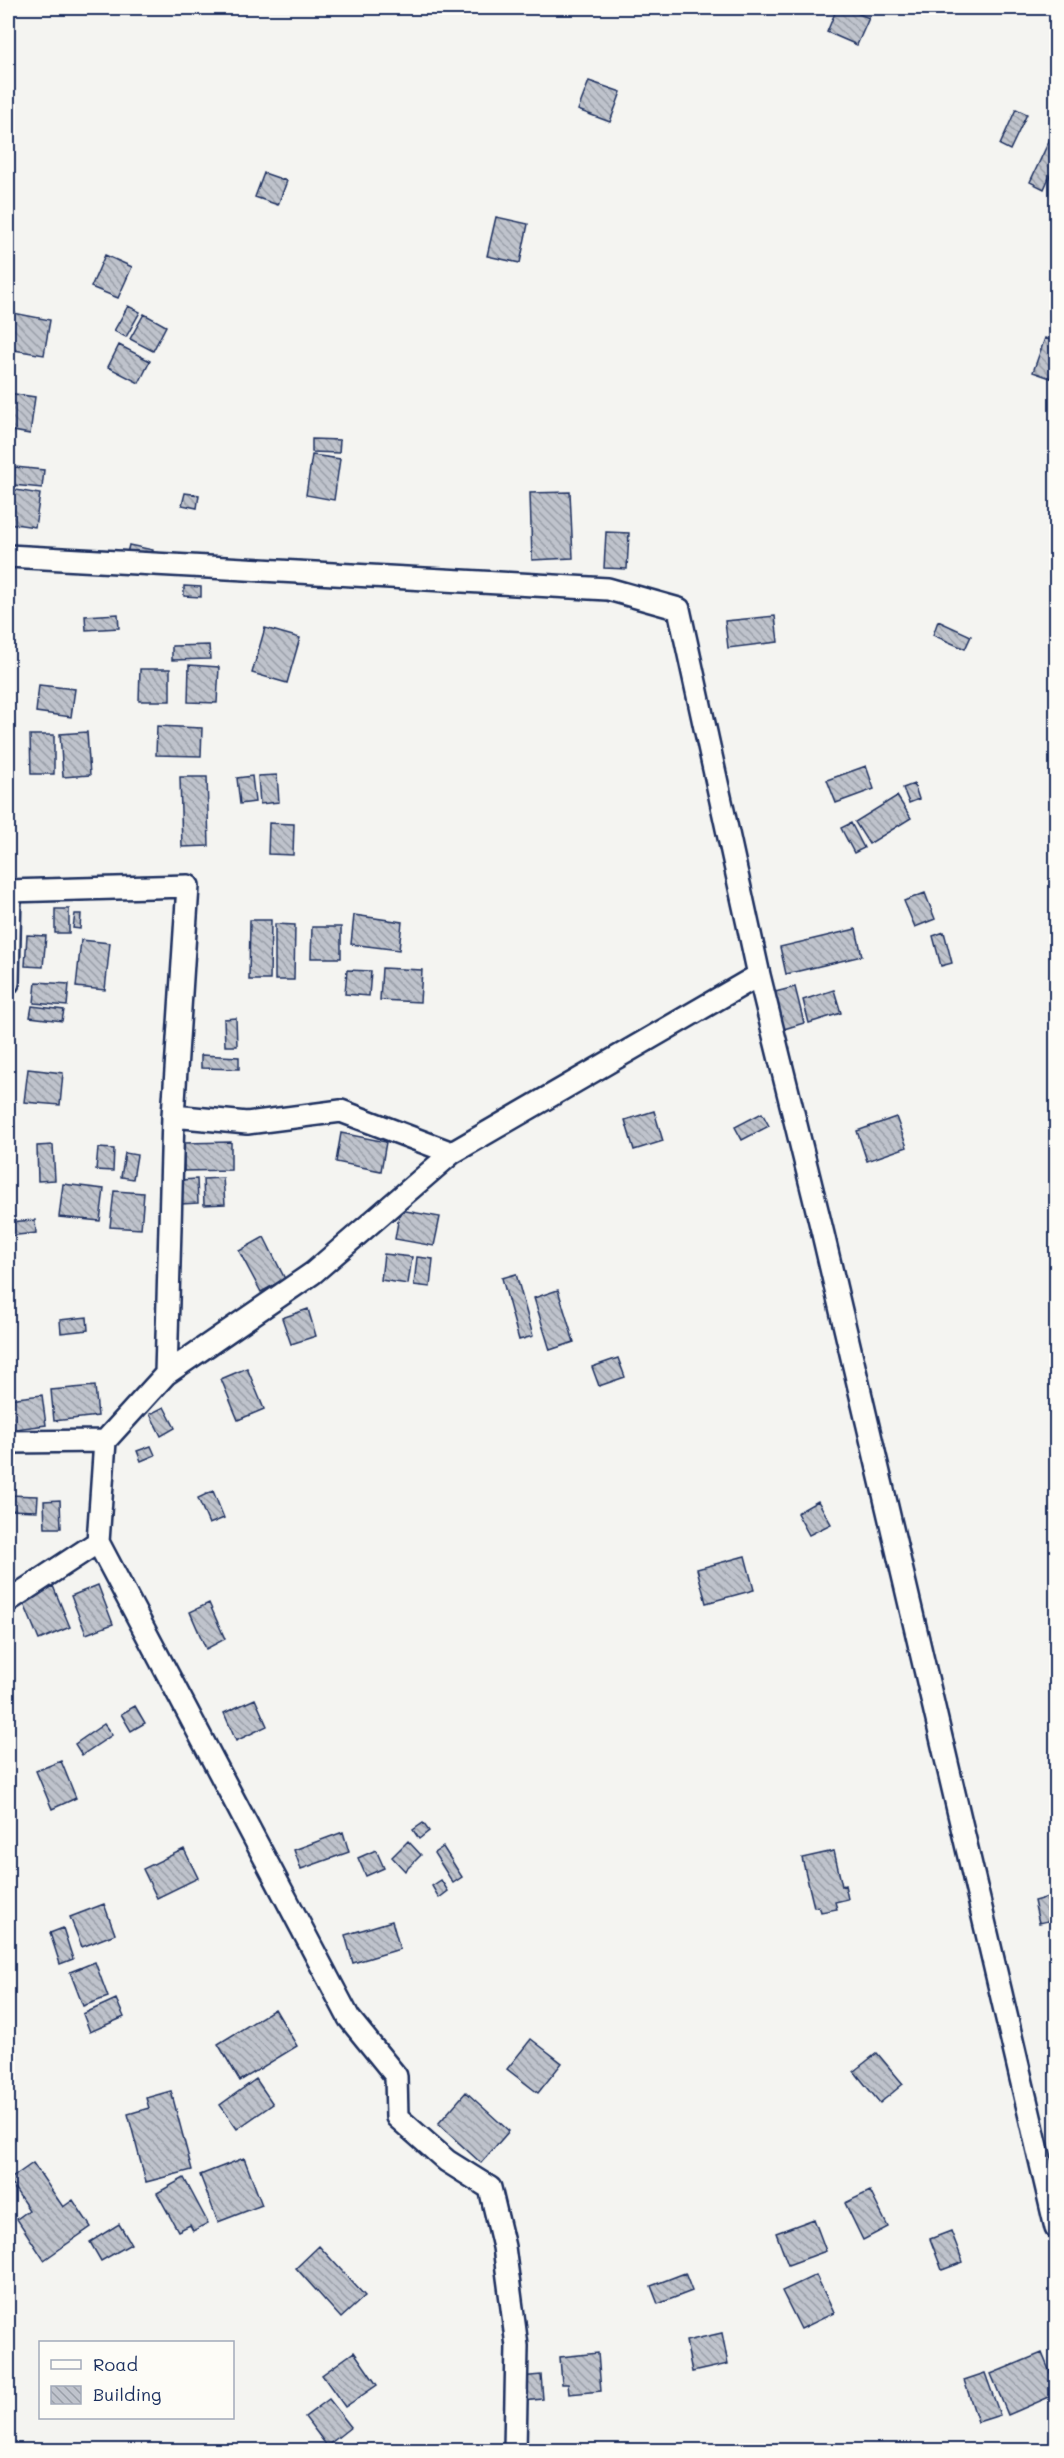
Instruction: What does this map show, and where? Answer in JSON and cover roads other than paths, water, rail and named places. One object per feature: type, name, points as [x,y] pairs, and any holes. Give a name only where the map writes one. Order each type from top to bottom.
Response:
[{"type":"street","points":[[8,556],[608,589],[679,609],[759,975],[823,1234],[1056,2228]]},
{"type":"street","points":[[8,983],[9,891],[188,886],[173,1116],[166,1374]]},
{"type":"street","points":[[515,2451],[517,2346],[504,2247],[490,2188],[447,2162],[397,2118],[396,2076],[349,2018],[98,1542],[105,1441],[166,1374],[313,1272],[452,1153],[759,975]]},
{"type":"street","points":[[173,1116],[247,1123],[341,1112],[452,1153]]},
{"type":"street","points":[[8,1442],[105,1441]]},
{"type":"street","points":[[8,1600],[98,1542]]}]
